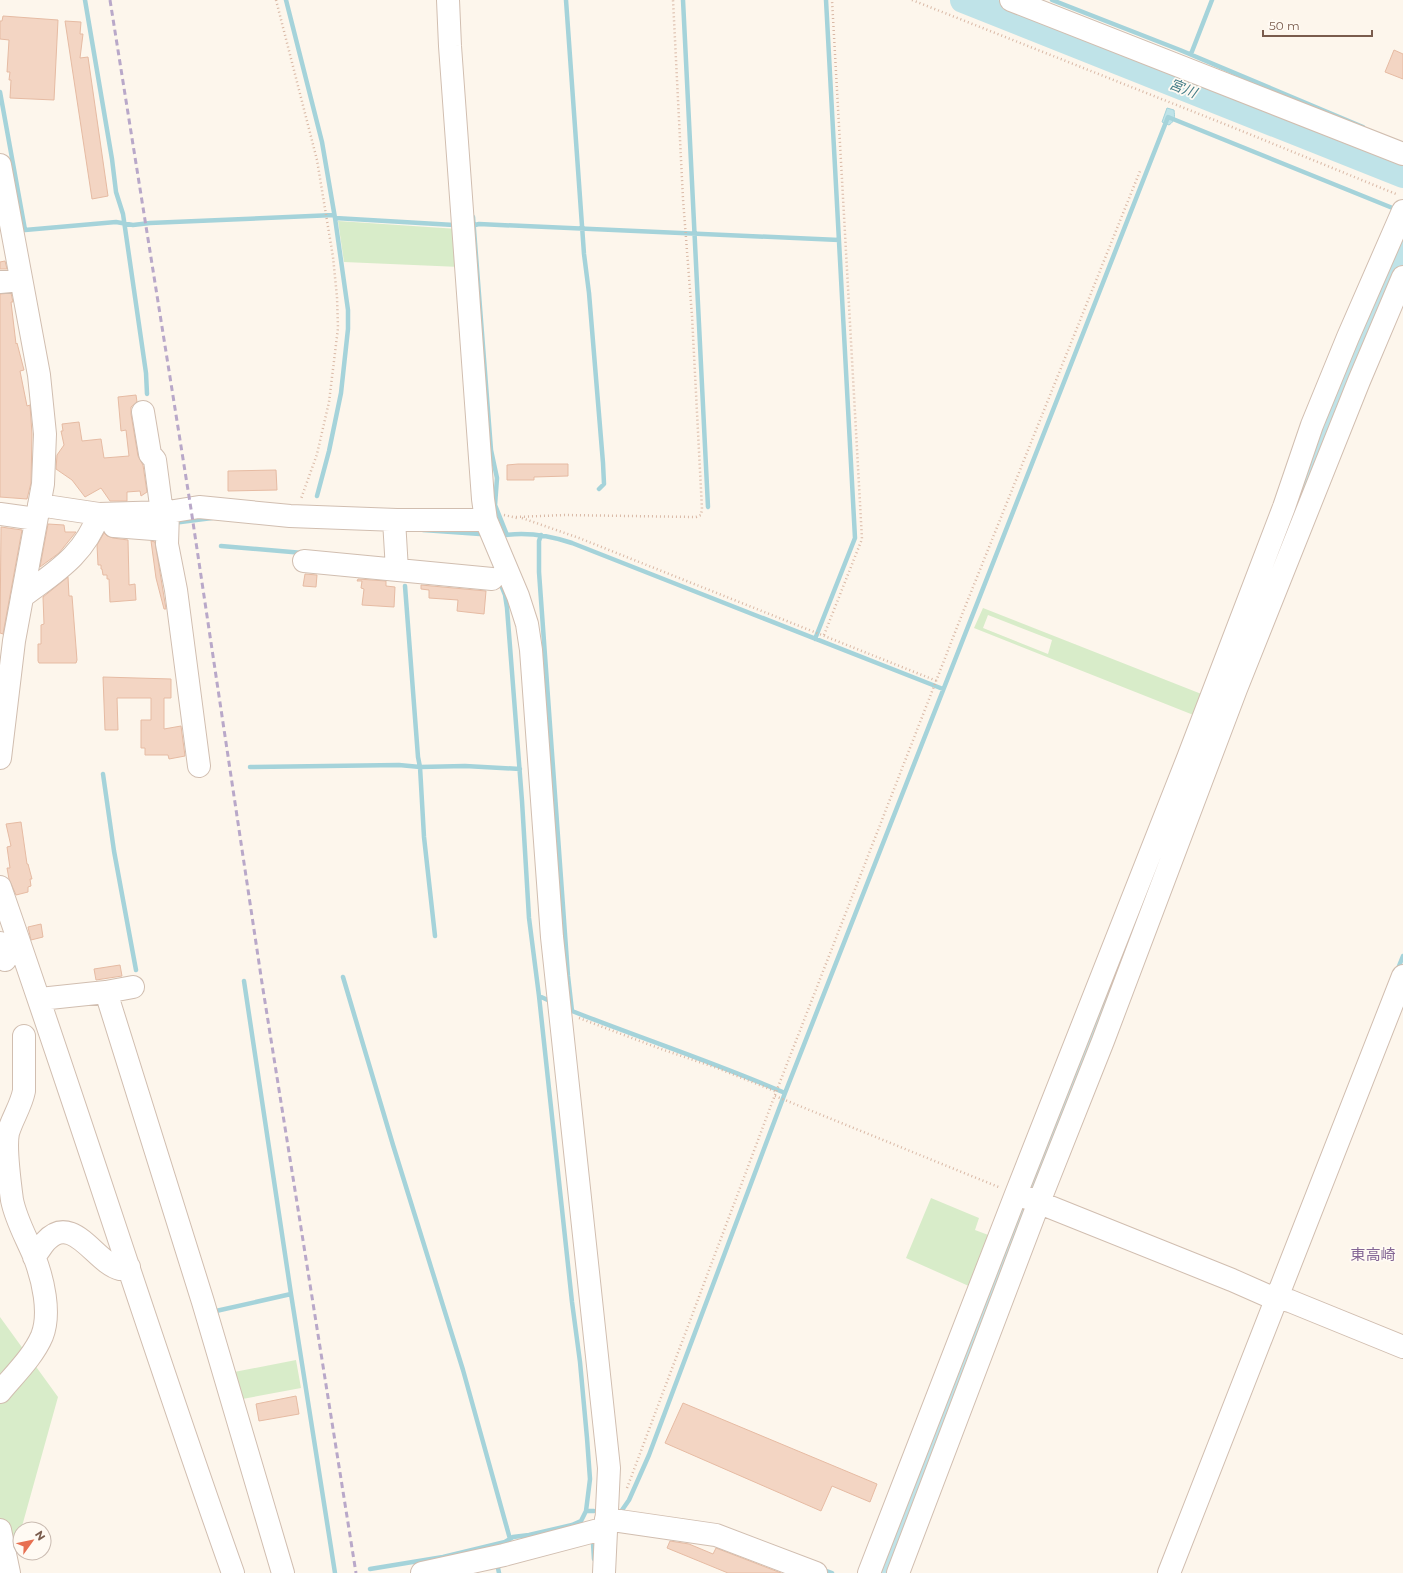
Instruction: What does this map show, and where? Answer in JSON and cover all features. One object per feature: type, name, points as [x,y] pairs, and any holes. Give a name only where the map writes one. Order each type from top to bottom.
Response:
[{"type":"street","points":[[448,0],[481,475],[527,624],[531,650],[552,937],[609,1468],[604,1573]]},
{"type":"street","points":[[1012,0],[1403,154]]},
{"type":"street","points":[[0,165],[11,281],[39,375],[45,434],[43,484],[22,598],[6,656],[0,758]]},
{"type":"street","points":[[869,1573],[1028,1198],[1091,1037],[1236,689],[1295,511],[1312,426],[1400,203]]},
{"type":"street","points":[[1295,511],[1359,381],[1403,277]]},
{"type":"street","points":[[143,412],[150,454],[154,460],[166,520],[167,544],[176,590],[199,766]]},
{"type":"street","points":[[0,514],[37,512],[97,520],[166,520],[199,508],[395,526],[495,518]]},
{"type":"street","points":[[22,598],[73,558],[86,542],[97,520]]},
{"type":"street","points":[[395,526],[397,565]]},
{"type":"street","points":[[304,561],[397,565],[492,579]]},
{"type":"street","points":[[0,887],[40,999],[200,1480],[233,1573]]},
{"type":"street","points":[[1169,1573],[1272,1296],[1403,976]]},
{"type":"street","points":[[40,999],[106,992],[133,987]]},
{"type":"street","points":[[106,992],[203,1302],[283,1573]]},
{"type":"street","points":[[0,1392],[29,1358],[42,1336],[45,1319],[45,1294],[34,1257],[17,1220],[12,1199],[8,1160],[8,1136],[23,1098],[24,1091],[24,1036]]},
{"type":"street","points":[[1028,1198],[1403,1347]]},
{"type":"street","points":[[898,1573],[1028,1198]]},
{"type":"street","points":[[34,1257],[45,1242],[52,1236],[61,1232],[71,1233],[112,1265],[121,1269],[129,1267]]},
{"type":"street","points":[[422,1573],[504,1555],[606,1523],[716,1535],[816,1573]]},
{"type":"street","points":[[0,1530],[9,1573]]},
{"type":"path","points":[[276,0],[317,160],[337,297],[338,328],[328,402],[317,454],[304,486],[296,516]]},
{"type":"path","points":[[495,518],[564,515],[696,517],[701,515],[702,510],[692,316],[686,239],[673,0]]},
{"type":"path","points":[[824,635],[862,539],[832,0]]},
{"type":"path","points":[[912,0],[1232,127],[1400,203]]},
{"type":"path","points":[[608,1493],[622,1493],[626,1490],[629,1483],[777,1090],[932,691],[1030,442],[1140,171]]},
{"type":"path","points":[[516,518],[580,538],[824,635],[936,682]]},
{"type":"path","points":[[560,1011],[777,1090]]},
{"type":"path","points":[[775,1096],[1028,1198]]},
{"type":"green space","points":[[338,221],[458,229],[460,267],[344,262]]},
{"type":"green space","points":[[983,608],[1204,695],[1196,716],[974,628]],"holes":[[[988,615],[1052,640],[1048,654],[983,628]]]},
{"type":"green space","points":[[931,1198],[979,1218],[975,1230],[991,1236],[971,1287],[906,1258]]},
{"type":"green space","points":[[0,1317],[58,1397],[23,1521],[12,1521],[12,1561],[9,1573],[0,1573]]},
{"type":"green space","points":[[296,1360],[301,1388],[237,1400],[229,1373]]},
{"type":"water","points":[[1167,108],[1174,110],[1173,120],[1169,125],[1162,122]]},
{"type":"building","points":[[3,16],[58,20],[54,100],[10,98],[11,80],[9,80],[10,72],[7,72],[9,40],[0,39],[0,21],[2,21]]},
{"type":"building","points":[[65,21],[81,22],[80,34],[83,34],[80,58],[88,57],[108,196],[92,199]]},
{"type":"building","points":[[1394,50],[1403,54],[1403,79],[1385,72]]},
{"type":"building","points":[[5,261],[7,269],[0,269],[0,262]]},
{"type":"building","points":[[11,293],[16,344],[17,343],[24,370],[20,371],[27,406],[30,405],[32,434],[31,483],[27,499],[0,497],[0,294]]},
{"type":"building","points":[[136,395],[137,402],[131,407],[131,414],[138,456],[143,465],[147,492],[141,496],[140,491],[127,492],[127,501],[110,501],[101,488],[85,497],[72,480],[56,469],[57,455],[64,445],[61,431],[63,431],[62,424],[79,422],[82,441],[101,439],[104,458],[129,456],[126,430],[121,431],[118,397]]},
{"type":"building","points":[[568,464],[568,476],[534,477],[534,480],[507,480],[507,465]]},
{"type":"building","points":[[276,470],[277,490],[228,491],[228,471]]},
{"type":"building","points":[[48,524],[64,525],[65,532],[76,532],[59,553],[40,567]]},
{"type":"building","points":[[1,527],[22,530],[3,634],[0,633]]},
{"type":"building","points":[[104,533],[113,538],[128,540],[129,585],[135,584],[136,600],[110,602],[109,579],[107,579],[107,575],[103,575],[101,565],[98,565],[97,545]]},
{"type":"building","points":[[151,541],[155,542],[166,609],[164,609],[156,578]]},
{"type":"building","points":[[305,574],[317,575],[316,587],[303,586]]},
{"type":"building","points":[[68,577],[69,596],[72,596],[76,663],[39,663],[38,644],[41,644],[41,625],[44,624],[43,597]]},
{"type":"building","points":[[358,579],[386,581],[386,586],[395,587],[394,607],[362,605],[364,589],[361,588],[362,581],[357,581]]},
{"type":"building","points":[[421,585],[486,591],[484,614],[457,611],[458,600],[429,598],[429,590],[421,589]]},
{"type":"building","points":[[103,677],[171,679],[171,698],[164,698],[164,729],[181,726],[185,756],[169,759],[168,755],[145,755],[145,748],[141,748],[141,720],[151,720],[151,698],[117,698],[118,730],[105,730]]},
{"type":"building","points":[[21,822],[27,864],[32,879],[30,879],[31,886],[28,887],[28,892],[16,895],[9,879],[7,868],[10,868],[7,847],[11,846],[6,824]]},
{"type":"building","points":[[41,924],[43,937],[31,940],[28,927]]},
{"type":"building","points":[[120,965],[122,976],[96,980],[94,969]]},
{"type":"building","points":[[296,1396],[299,1414],[259,1421],[256,1404]]},
{"type":"building","points":[[683,1403],[877,1484],[870,1502],[832,1486],[821,1511],[665,1443]]},
{"type":"building","points":[[670,1541],[689,1544],[713,1554],[716,1548],[781,1573],[728,1573],[667,1548]]},
{"type":"waterway","points":[[85,0],[112,159],[116,192],[123,214],[146,373],[147,394]]},
{"type":"waterway","points":[[286,0],[322,142],[335,218],[348,310],[348,329],[341,393],[329,451],[317,496]]},
{"type":"waterway","points":[[566,0],[584,254],[589,293],[603,463],[604,484],[599,489]]},
{"type":"waterway","points":[[683,0],[708,507]]},
{"type":"waterway","points":[[815,639],[855,538],[826,0]]},
{"type":"waterway","name":"宮川","points":[[963,0],[1403,175]]},
{"type":"waterway","points":[[1052,0],[1180,50],[1363,127]]},
{"type":"waterway","points":[[1191,54],[1212,0]]},
{"type":"waterway","points":[[0,92],[25,230],[116,222],[133,225],[334,215]]},
{"type":"waterway","points":[[620,1513],[629,1500],[649,1455],[785,1093],[1168,117],[1395,209]]},
{"type":"waterway","points":[[473,217],[491,450],[497,478],[495,505],[507,535]]},
{"type":"waterway","points":[[335,218],[454,225]]},
{"type":"waterway","points":[[471,226],[479,224],[839,240]]},
{"type":"waterway","points":[[1260,599],[1344,384],[1403,245]]},
{"type":"waterway","points":[[173,523],[212,518]]},
{"type":"waterway","points":[[423,530],[480,534]]},
{"type":"waterway","points":[[506,535],[540,535],[572,543],[943,689]]},
{"type":"waterway","points":[[541,535],[539,541],[539,572],[568,976],[572,1011],[733,1071],[785,1093]]},
{"type":"waterway","points":[[221,546],[303,553]]},
{"type":"waterway","points":[[499,580],[505,595],[507,608],[522,801],[529,918],[539,996],[550,1001]]},
{"type":"waterway","points":[[405,586],[420,767],[424,837],[435,936]]},
{"type":"waterway","points":[[250,767],[399,765],[420,767],[465,766],[520,769]]},
{"type":"waterway","points":[[103,774],[114,851],[136,970]]},
{"type":"waterway","points":[[1397,971],[1403,956]]},
{"type":"waterway","points":[[884,1573],[990,1292],[1118,966]]},
{"type":"waterway","points":[[343,977],[393,1145],[463,1370],[510,1539]]},
{"type":"waterway","points":[[244,981],[335,1573]]},
{"type":"waterway","points":[[539,996],[572,1302],[580,1362],[587,1438],[590,1479],[586,1511]]},
{"type":"waterway","points":[[216,1311],[291,1294]]},
{"type":"waterway","points":[[370,1569],[443,1557],[505,1542],[513,1537],[529,1535],[572,1525],[581,1521],[586,1511],[594,1511]]},
{"type":"waterway","points":[[593,1543],[594,1559]]},
{"type":"waterway","points":[[498,1568],[499,1573]]},
{"type":"waterway","points":[[821,1569],[832,1573]]},
{"type":"railway","points":[[110,0],[191,509],[262,983],[356,1573]]},
{"type":"district","name":"東高崎","points":[[1373,1255]]}]
